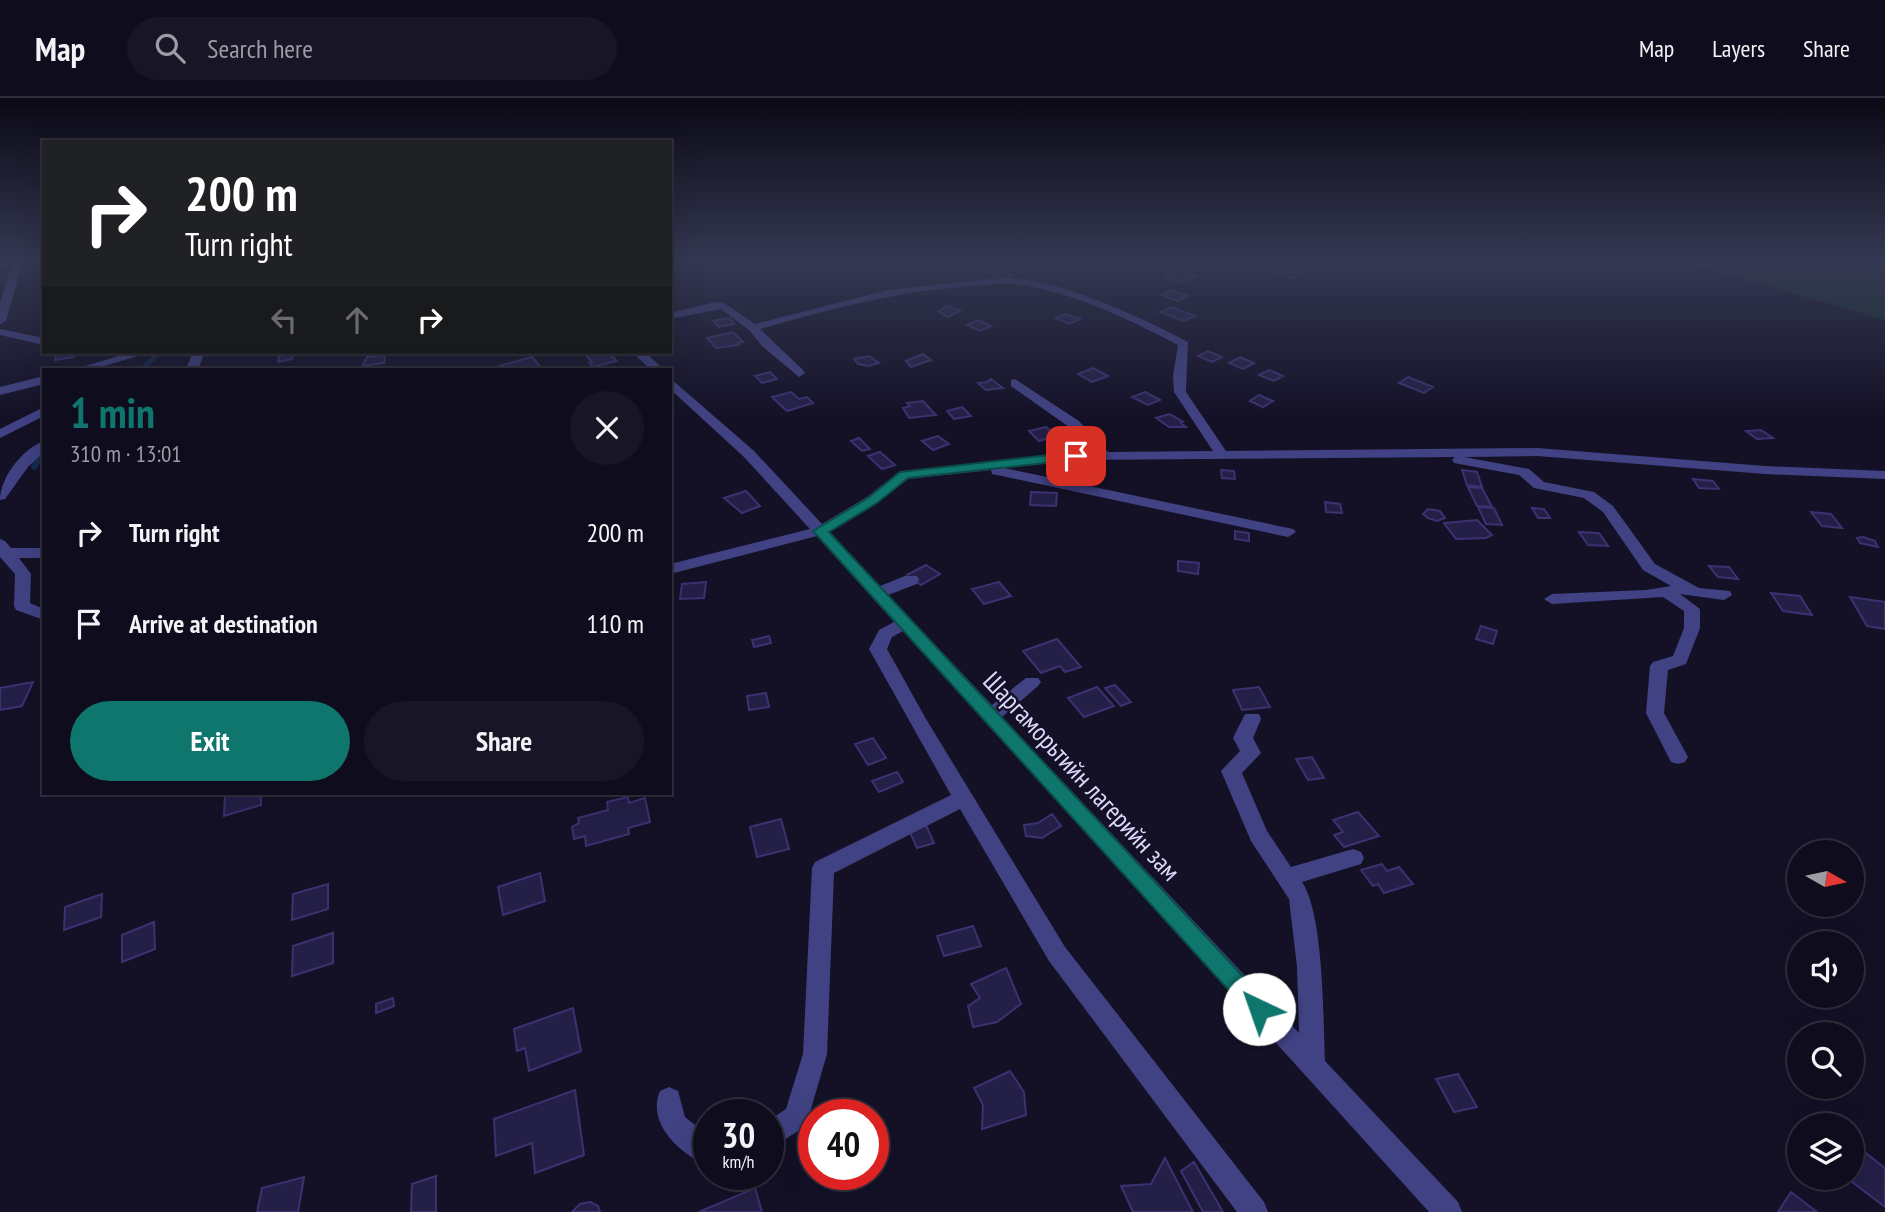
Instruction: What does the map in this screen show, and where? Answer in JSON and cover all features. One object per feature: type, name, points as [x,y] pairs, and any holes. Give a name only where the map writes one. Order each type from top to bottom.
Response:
[{"type":"street","points":[[733,313],[753,328],[766,344],[799,373]]},
{"type":"street","points":[[753,328],[806,313]]},
{"type":"street","points":[[1122,313],[1184,344],[1179,376],[1180,392],[1199,416],[1223,456]]},
{"type":"street","points":[[0,332],[42,342]]},
{"type":"street","points":[[640,354],[656,368]]},
{"type":"street","points":[[88,368],[138,360]]},
{"type":"street","points":[[122,368],[138,360]]},
{"type":"street","points":[[0,391],[42,380]]},
{"type":"street","points":[[1015,383],[1074,424],[1105,456]]},
{"type":"street","name":"Шаргаморьтийн лагерийн зам","points":[[672,384],[749,454],[1448,1212]]},
{"type":"street","points":[[0,434],[42,412]]},
{"type":"street","points":[[0,496],[23,464],[42,447]]},
{"type":"street","points":[[672,568],[820,531],[872,500],[904,475],[1076,456],[1537,452],[1765,470],[1885,475]]},
{"type":"street","points":[[1421,453],[1524,472],[1539,485],[1589,495],[1608,509],[1649,567],[1696,593],[1724,595]]},
{"type":"street","points":[[984,468],[1288,532]]},
{"type":"street","points":[[2,548],[42,553]]},
{"type":"street","points":[[2,548],[23,574],[22,606],[42,614]]},
{"type":"street","points":[[877,593],[911,580]]},
{"type":"street","points":[[1552,599],[1646,595],[1685,587]]},
{"type":"street","points":[[1665,592],[1692,610],[1692,628],[1679,660],[1659,666],[1655,713],[1678,757]]},
{"type":"street","points":[[905,624],[885,634],[878,649],[918,722],[1057,954],[1254,1212]]},
{"type":"street","points":[[991,716],[1032,682]]},
{"type":"street","points":[[1252,719],[1242,738],[1251,753],[1231,771],[1258,835],[1300,897],[1308,967],[1313,1068]]},
{"type":"street","points":[[784,1126],[797,1117],[815,1054],[823,868],[964,798]]},
{"type":"street","points":[[1287,877],[1353,858]]},
{"type":"street","points":[[669,1100],[673,1124],[693,1140]]},
{"type":"green space","points":[[1861,313],[1885,313],[1885,320]]},
{"type":"building","points":[[1163,313],[1187,313],[1195,316],[1184,321]]},
{"type":"building","points":[[1066,314],[1080,319],[1069,324],[1056,318]]},
{"type":"building","points":[[730,318],[734,324],[719,327],[713,321]]},
{"type":"building","points":[[978,320],[991,326],[980,331],[967,325]]},
{"type":"building","points":[[733,332],[743,342],[738,343],[739,345],[716,348],[707,338]]},
{"type":"building","points":[[1208,351],[1222,357],[1212,362],[1198,356]]},
{"type":"building","points":[[56,354],[73,354],[74,357],[55,360]]},
{"type":"building","points":[[280,354],[293,354],[292,359],[278,362]]},
{"type":"building","points":[[585,354],[610,354],[617,361],[593,367],[589,363],[592,362]]},
{"type":"building","points":[[923,354],[931,360],[911,367],[906,361]]},
{"type":"building","points":[[385,355],[384,363],[362,366],[367,357]]},
{"type":"building","points":[[869,356],[879,363],[869,366],[858,364],[854,359]]},
{"type":"building","points":[[532,357],[540,366],[501,368],[499,366]]},
{"type":"building","points":[[1240,357],[1254,363],[1243,369],[1229,363]]},
{"type":"building","points":[[1093,368],[1108,376],[1092,382],[1078,374]]},
{"type":"building","points":[[1269,370],[1283,376],[1274,381],[1259,375]]},
{"type":"building","points":[[770,372],[777,379],[762,383],[755,376]]},
{"type":"building","points":[[1408,377],[1433,387],[1424,393],[1399,383]]},
{"type":"building","points":[[991,379],[1003,388],[986,390],[978,383]]},
{"type":"building","points":[[791,392],[799,399],[807,397],[813,403],[787,411],[772,397]]},
{"type":"building","points":[[1145,392],[1160,400],[1148,405],[1132,397]]},
{"type":"building","points":[[1259,395],[1273,401],[1263,407],[1250,401]]},
{"type":"building","points":[[923,401],[936,415],[909,418],[903,408],[910,406],[907,403]]},
{"type":"building","points":[[962,407],[971,416],[954,419],[947,411]]},
{"type":"building","points":[[1170,414],[1186,427],[1169,427],[1156,418]]},
{"type":"building","points":[[1046,427],[1056,436],[1039,441],[1029,431]]},
{"type":"building","points":[[1761,430],[1773,438],[1757,439],[1746,431]]},
{"type":"building","points":[[938,436],[949,444],[933,450],[922,441]]},
{"type":"building","points":[[859,438],[870,449],[862,451],[851,441]]},
{"type":"building","points":[[880,452],[895,465],[882,469],[868,456]]},
{"type":"building","points":[[1221,470],[1234,471],[1235,479],[1222,478]]},
{"type":"building","points":[[1462,470],[1477,472],[1482,487],[1467,485]]},
{"type":"building","points":[[1693,479],[1713,481],[1719,489],[1699,488]]},
{"type":"building","points":[[1468,487],[1482,488],[1492,507],[1477,506]]},
{"type":"building","points":[[746,491],[760,506],[742,513],[724,498]]},
{"type":"building","points":[[1031,492],[1057,493],[1056,506],[1030,505]]},
{"type":"building","points":[[1325,502],[1340,504],[1342,513],[1326,512]]},
{"type":"building","points":[[1478,507],[1494,508],[1502,525],[1486,524]]},
{"type":"building","points":[[1532,508],[1544,509],[1550,518],[1538,518]]},
{"type":"building","points":[[1428,509],[1440,511],[1445,518],[1437,521],[1428,518],[1423,514]]},
{"type":"building","points":[[1811,512],[1831,514],[1842,528],[1822,526]]},
{"type":"building","points":[[1477,520],[1492,535],[1486,538],[1456,539],[1444,523]]},
{"type":"building","points":[[1235,531],[1249,533],[1249,541],[1235,539]]},
{"type":"building","points":[[1579,532],[1599,533],[1608,546],[1588,545]]},
{"type":"building","points":[[1857,538],[1875,541],[1878,547],[1860,543]]},
{"type":"building","points":[[1178,561],[1199,563],[1198,574],[1178,571]]},
{"type":"building","points":[[926,565],[940,574],[921,585],[907,575]]},
{"type":"building","points":[[1709,566],[1729,567],[1738,579],[1718,577]]},
{"type":"building","points":[[706,582],[704,598],[680,599],[682,584]]},
{"type":"building","points":[[999,582],[1011,596],[984,604],[972,589]]},
{"type":"building","points":[[1771,593],[1800,596],[1812,615],[1783,611]]},
{"type":"building","points":[[1850,597],[1885,602],[1885,629],[1867,626]]},
{"type":"building","points":[[1481,626],[1497,631],[1493,644],[1476,639]]},
{"type":"building","points":[[769,636],[771,643],[754,647],[752,640]]},
{"type":"building","points":[[1057,639],[1081,667],[1065,672],[1060,666],[1041,673],[1023,651]]},
{"type":"building","points":[[33,682],[22,706],[0,710],[0,688]]},
{"type":"building","points":[[1115,685],[1131,702],[1121,706],[1105,688]]},
{"type":"building","points":[[1097,687],[1114,706],[1084,717],[1068,698]]},
{"type":"building","points":[[1259,687],[1270,707],[1242,710],[1233,690]]},
{"type":"building","points":[[766,693],[769,707],[749,710],[747,696]]},
{"type":"building","points":[[873,738],[886,758],[868,765],[855,744]]},
{"type":"building","points":[[1312,757],[1324,778],[1308,780],[1296,759]]},
{"type":"building","points":[[897,772],[903,782],[879,792],[872,781]]},
{"type":"building","points":[[225,795],[261,795],[261,805],[224,816]]},
{"type":"building","points":[[628,797],[629,803],[645,798],[650,822],[628,828],[629,834],[586,846],[585,836],[574,839],[572,827],[579,823],[578,818],[608,810],[607,802]]},
{"type":"building","points":[[1358,812],[1379,836],[1344,847],[1334,835],[1343,832],[1333,820]]},
{"type":"building","points":[[1052,814],[1061,826],[1042,838],[1026,836],[1024,825],[1038,823]]},
{"type":"building","points":[[781,819],[789,849],[757,857],[750,827]]},
{"type":"building","points":[[925,823],[934,843],[917,848],[908,828]]},
{"type":"building","points":[[1382,864],[1387,871],[1399,867],[1413,884],[1384,893],[1378,884],[1373,886],[1361,870]]},
{"type":"building","points":[[540,873],[545,901],[503,915],[498,887]]},
{"type":"building","points":[[328,884],[328,909],[292,920],[293,894]]},
{"type":"building","points":[[102,894],[101,917],[64,930],[65,907]]},
{"type":"building","points":[[154,922],[155,949],[122,962],[122,935]]},
{"type":"building","points":[[973,926],[981,946],[944,956],[937,936]]},
{"type":"building","points":[[333,933],[333,963],[292,976],[293,946]]},
{"type":"building","points":[[1006,968],[1021,1004],[997,1022],[973,1027],[968,1006],[980,998],[971,984]]},
{"type":"building","points":[[393,998],[394,1006],[376,1013],[376,1004]]},
{"type":"building","points":[[573,1008],[581,1051],[529,1071],[525,1048],[517,1051],[514,1029]]},
{"type":"building","points":[[1010,1071],[1024,1092],[1026,1115],[982,1129],[983,1105],[974,1088]]},
{"type":"building","points":[[1458,1074],[1477,1107],[1454,1112],[1436,1079]]},
{"type":"building","points":[[575,1090],[584,1155],[535,1173],[532,1143],[496,1156],[494,1119]]},
{"type":"building","points":[[1864,1152],[1885,1168],[1885,1207],[1863,1190]]},
{"type":"building","points":[[1165,1158],[1193,1212],[1133,1212],[1121,1186],[1151,1184]]},
{"type":"building","points":[[1194,1162],[1223,1212],[1203,1212],[1181,1171]]},
{"type":"building","points":[[436,1176],[436,1212],[411,1212],[412,1184]]},
{"type":"building","points":[[304,1177],[298,1212],[257,1212],[262,1188]]},
{"type":"building","points":[[756,1190],[762,1212],[699,1212]]},
{"type":"building","points":[[1791,1192],[1817,1212],[1778,1212]]},
{"type":"building","points":[[590,1202],[598,1206],[600,1212],[572,1212],[580,1204]]},
{"type":"waterway","points":[[143,368],[158,354]]},
{"type":"waterway","points":[[34,467],[42,455]]},
{"type":"route","points":[[1076,456],[904,475],[872,500],[820,531],[1259,1009]]}]
